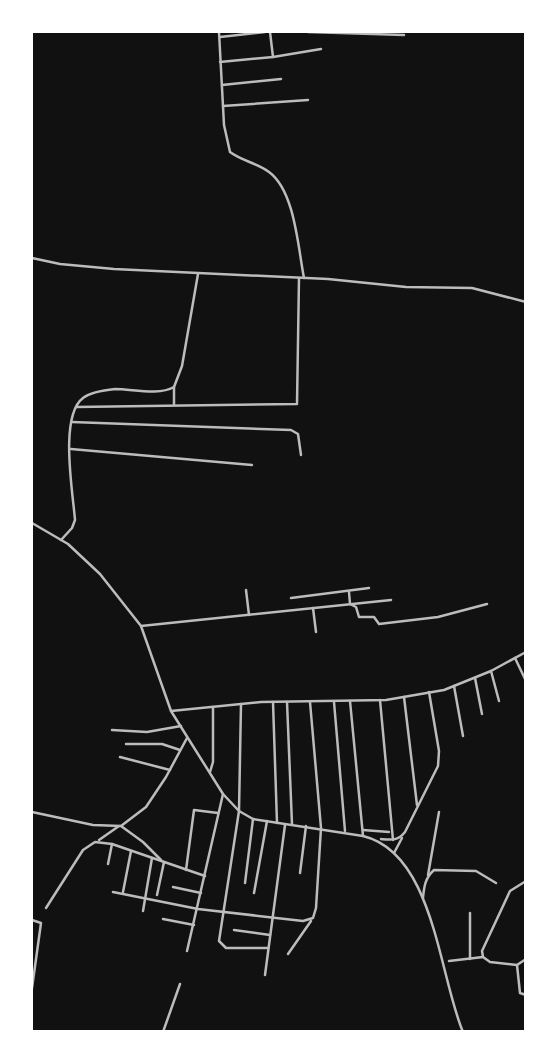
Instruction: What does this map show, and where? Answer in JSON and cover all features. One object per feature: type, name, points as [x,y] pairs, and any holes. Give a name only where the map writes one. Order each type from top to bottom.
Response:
[{"type":"street","points":[[219,32],[221,85],[230,152],[238,158],[255,163],[283,186],[304,278]]},
{"type":"street","points":[[220,37],[265,32]]},
{"type":"street","points":[[270,32],[273,57]]},
{"type":"street","points":[[308,32],[404,35]]},
{"type":"street","points":[[220,62],[321,49]]},
{"type":"street","points":[[221,85],[281,79]]},
{"type":"street","points":[[223,106],[307,100]]},
{"type":"street","points":[[33,259],[60,264],[198,274],[228,273],[406,287],[472,288],[526,302]]},
{"type":"street","points":[[61,540],[72,528],[75,520],[70,449],[71,422],[76,407],[83,398],[93,393],[112,389],[166,391],[178,383],[198,274]]},
{"type":"street","points":[[76,407],[297,404],[299,278]]},
{"type":"street","points":[[174,387],[174,405]]},
{"type":"street","points":[[71,422],[291,430],[298,434],[301,455]]},
{"type":"street","points":[[70,449],[252,465]]},
{"type":"street","points":[[32,523],[61,540],[100,574],[141,626],[170,711],[223,794],[239,811],[267,821],[378,839],[393,840],[400,838],[405,832]]},
{"type":"street","points":[[291,598],[369,588]]},
{"type":"street","points":[[246,590],[248,615]]},
{"type":"street","points":[[349,592],[351,604],[356,607],[359,617],[374,617],[379,624],[438,617],[487,604]]},
{"type":"street","points":[[141,626],[391,600]]},
{"type":"street","points":[[313,608],[316,632]]},
{"type":"street","points":[[170,711],[273,702],[334,702],[404,697],[454,686],[491,671],[526,652]]},
{"type":"street","points":[[515,658],[526,681]]},
{"type":"street","points":[[491,671],[499,701]]},
{"type":"street","points":[[475,678],[482,714]]},
{"type":"street","points":[[454,686],[463,736]]},
{"type":"street","points":[[394,853],[438,766],[439,751],[429,692]]},
{"type":"street","points":[[404,697],[417,807]]},
{"type":"street","points":[[380,700],[393,840]]},
{"type":"street","points":[[350,701],[363,836]]},
{"type":"street","points":[[273,702],[277,823]]},
{"type":"street","points":[[286,702],[292,824]]},
{"type":"street","points":[[288,954],[313,918],[316,908],[321,828],[310,702]]},
{"type":"street","points":[[334,702],[345,832]]},
{"type":"street","points":[[241,704],[239,811],[219,941],[222,947],[268,948]]},
{"type":"street","points":[[210,772],[213,762],[213,707]]},
{"type":"street","points":[[112,730],[147,732],[181,726]]},
{"type":"street","points":[[46,908],[83,850],[146,807],[188,736]]},
{"type":"street","points":[[126,744],[162,744],[180,750]]},
{"type":"street","points":[[120,757],[170,770]]},
{"type":"street","points":[[187,951],[223,794]]},
{"type":"street","points":[[186,870],[194,810],[219,813]]},
{"type":"street","points":[[32,812],[93,825],[120,826],[143,842],[163,862]]},
{"type":"street","points":[[423,898],[439,812]]},
{"type":"street","points":[[245,883],[253,818]]},
{"type":"street","points":[[254,893],[267,821]]},
{"type":"street","points":[[265,975],[285,824]]},
{"type":"street","points":[[300,873],[306,826]]},
{"type":"street","points":[[363,831],[389,832]]},
{"type":"street","points":[[378,839],[394,853],[427,905],[463,1031]]},
{"type":"street","points":[[95,842],[112,844],[205,876]]},
{"type":"street","points":[[108,864],[112,844]]},
{"type":"street","points":[[123,894],[131,851]]},
{"type":"street","points":[[143,911],[152,858]]},
{"type":"street","points":[[158,895],[163,862]]},
{"type":"street","points":[[428,875],[434,870],[455,873],[476,871],[496,883]]},
{"type":"street","points":[[483,957],[482,951],[510,891],[526,881]]},
{"type":"street","points":[[173,887],[201,893]]},
{"type":"street","points":[[113,892],[198,909],[303,920],[313,918]]},
{"type":"street","points":[[470,913],[470,958]]},
{"type":"street","points":[[163,919],[194,926]]},
{"type":"street","points":[[32,920],[41,923],[32,985]]},
{"type":"street","points":[[234,930],[270,935]]},
{"type":"street","points":[[449,961],[483,957],[491,962],[517,965],[526,959]]},
{"type":"street","points":[[517,965],[520,993],[526,995]]},
{"type":"street","points":[[163,1031],[180,984]]}]
